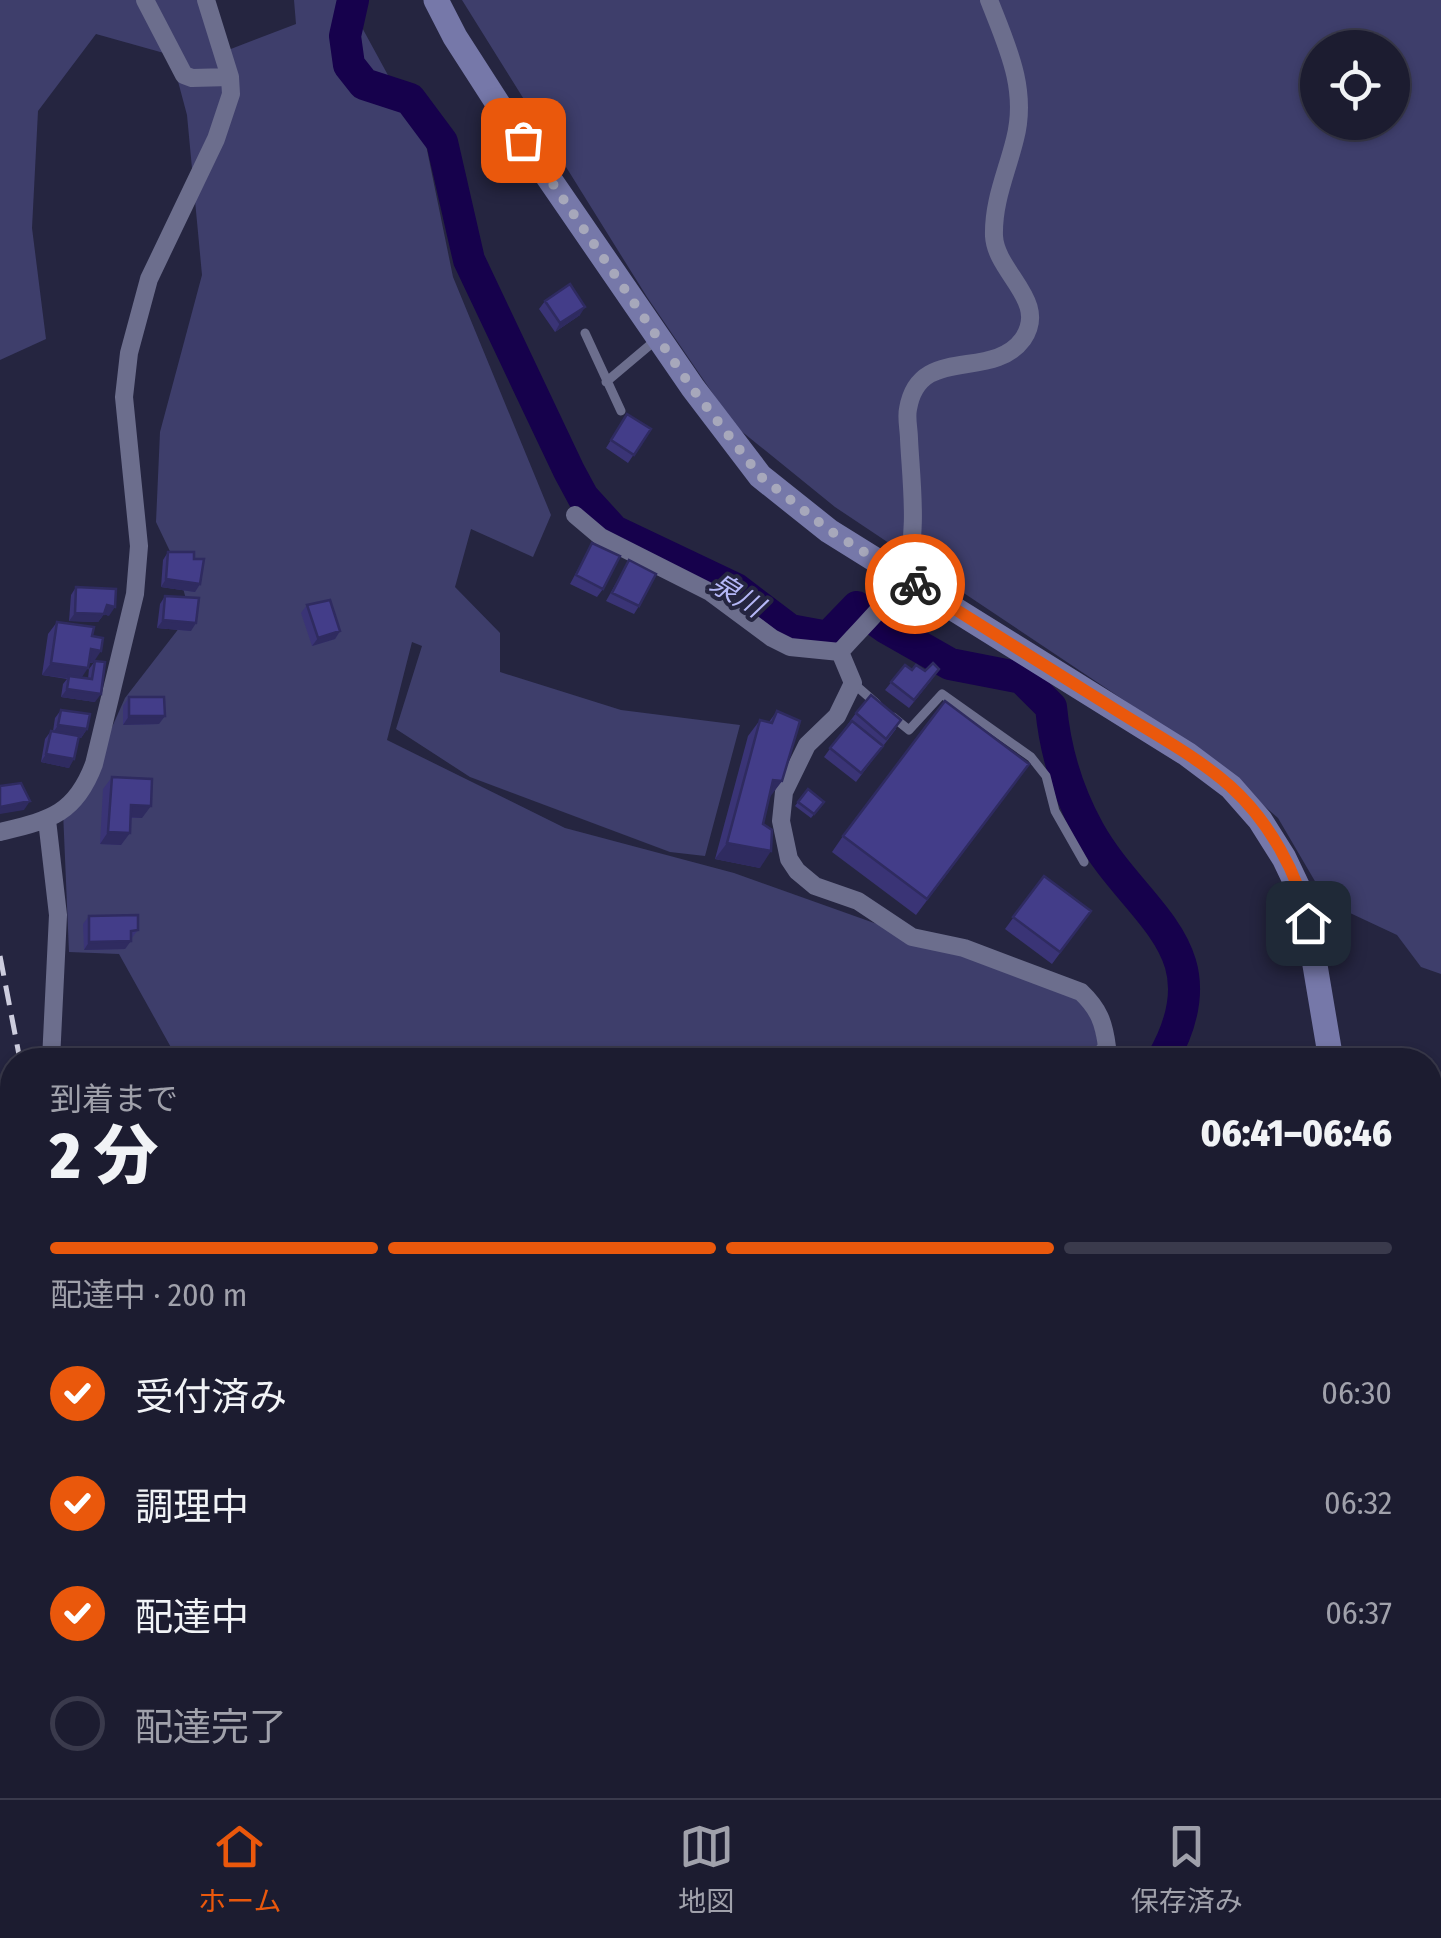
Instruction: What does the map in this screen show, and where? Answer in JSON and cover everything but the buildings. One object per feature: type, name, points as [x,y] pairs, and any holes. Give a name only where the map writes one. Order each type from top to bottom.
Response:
[{"type":"street","points":[[145,0],[184,75],[230,77]]},
{"type":"street","points":[[0,832],[47,820],[71,804],[86,785],[94,764],[135,594],[138,526],[124,396],[129,353],[149,279],[226,116],[231,94],[230,77],[206,0]]},
{"type":"street","points":[[436,0],[491,93],[731,442],[760,476],[804,513],[1187,754],[1231,787],[1260,820],[1304,900],[1330,1048]]},
{"type":"street","points":[[840,652],[904,578],[913,525],[908,408],[922,378],[940,367],[981,363],[1002,356],[1022,341],[1031,322],[1027,301],[999,257],[994,239],[996,201],[1016,136],[1020,90],[1016,67],[989,0]]},
{"type":"street","points":[[575,515],[601,537],[710,592],[772,638],[790,646],[840,652]]},
{"type":"street","points":[[840,652],[853,684],[837,716],[807,745],[784,792],[781,821],[789,860],[796,871],[815,886],[858,901],[912,937],[964,948],[1082,992],[1095,1004],[1104,1022],[1106,1048]]},
{"type":"street","points":[[47,820],[58,915],[52,1048]]},
{"type":"lane","points":[[585,332],[621,411]]},
{"type":"lane","points":[[606,382],[658,338]]},
{"type":"lane","points":[[853,684],[909,730],[942,694],[1031,757],[1046,776],[1055,811],[1084,862]]},
{"type":"shaded area","points":[[0,0],[208,0],[223,52],[296,24],[294,0],[347,0],[426,145],[453,277],[551,515],[533,557],[471,529],[455,587],[500,633],[500,672],[621,710],[740,725],[705,856],[670,852],[470,777],[396,729],[422,646],[412,642],[387,740],[565,828],[734,873],[1090,1000],[1099,1048],[171,1048],[119,954],[69,952],[63,811],[96,763],[125,698],[190,614],[177,566],[156,522],[160,432],[202,275],[187,115],[171,55],[96,34],[38,111],[32,228],[46,339],[0,360]]},
{"type":"shaded area","points":[[462,0],[1441,0],[1441,974],[1421,967],[1397,935],[1335,906],[1316,883],[1278,818],[1209,757],[835,507],[735,426],[647,297]]},
{"type":"waterway","name":"泉川","points":[[353,0],[345,36],[349,65],[364,84],[410,99],[442,142],[469,260],[583,497],[614,531],[736,589],[790,630],[828,637],[857,607],[950,664],[1022,678],[1051,707],[1064,771],[1089,831],[1167,935],[1179,960],[1184,989],[1179,1021],[1167,1048]]},
{"type":"railway","points":[[0,956],[18,1048]]},
{"type":"way so far","points":[[523,140],[692,388],[760,476],[829,530],[915,584]]},
{"type":"route","points":[[915,584],[1187,754],[1231,787],[1260,820],[1284,858],[1304,900],[1308,923]]}]
